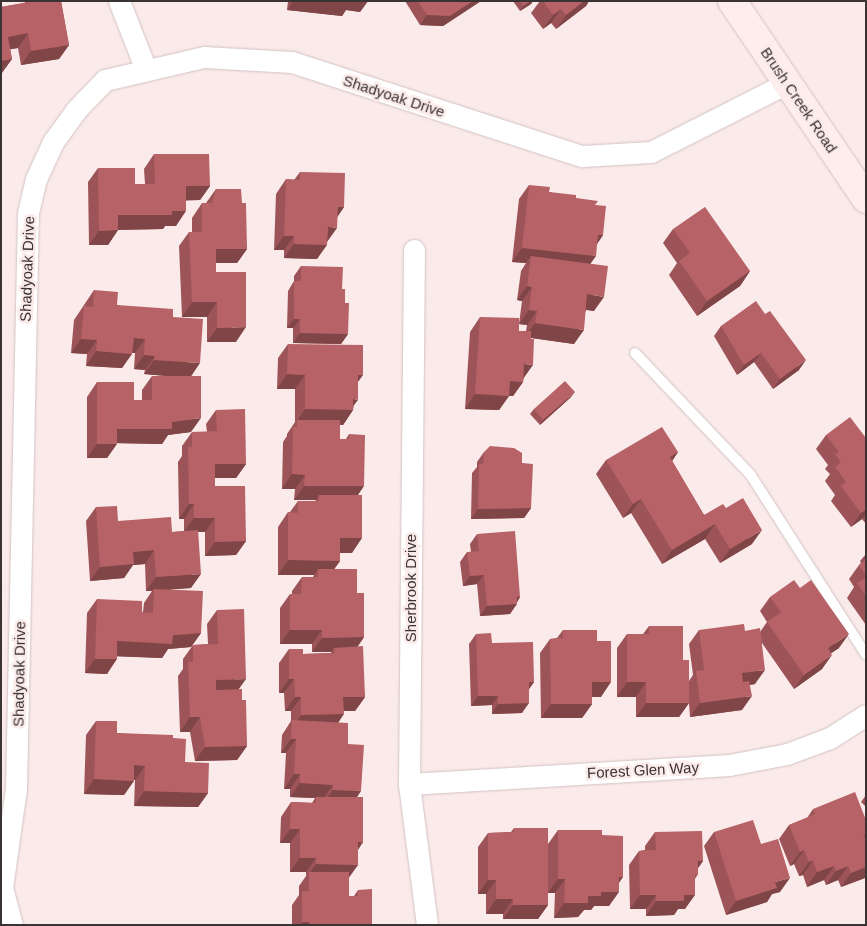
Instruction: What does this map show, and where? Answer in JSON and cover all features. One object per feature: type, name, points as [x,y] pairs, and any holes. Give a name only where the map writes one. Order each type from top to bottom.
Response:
[{"type":"street","points":[[119,1],[146,70]]},
{"type":"street","name":"Brush Creek Road","points":[[732,1],[866,199]]},
{"type":"street","name":"Shadyoak Drive","points":[[12,925],[2,888],[16,789],[28,213],[36,179],[53,142],[76,110],[105,80],[204,57],[292,62],[582,156],[651,152],[787,83]]},
{"type":"street","name":"Sherbrook Drive","points":[[414,250],[409,784],[428,925]]},
{"type":"street","name":"Forest Glen Way","points":[[409,784],[729,765],[787,754],[830,738],[866,716]]},
{"type":"lane","points":[[634,353],[750,474],[866,655]]},
{"type":"building","points":[[34,1],[61,1],[69,45],[31,51],[28,33],[8,37],[12,59],[1,61],[1,7]]},
{"type":"building","points":[[418,1],[473,1],[450,16],[427,15]]},
{"type":"building","points":[[520,1],[531,1],[523,6]]},
{"type":"building","points":[[543,1],[584,1],[566,15],[561,9],[553,15]]},
{"type":"building","points":[[154,154],[209,154],[210,186],[186,186],[186,211],[172,211],[172,215],[118,215],[118,230],[99,231],[98,168],[135,168],[135,184],[155,184]]},
{"type":"building","points":[[300,172],[345,173],[344,207],[338,207],[337,228],[328,227],[327,245],[294,244],[294,236],[284,236],[286,179],[300,180]]},
{"type":"building","points":[[529,185],[550,187],[549,192],[576,195],[576,198],[598,201],[595,205],[606,206],[603,235],[598,235],[596,256],[522,248]]},
{"type":"building","points":[[216,189],[241,189],[242,203],[246,203],[247,249],[216,249],[216,272],[246,272],[246,327],[217,328],[217,302],[192,302],[189,232],[202,232],[202,203],[212,203]]},
{"type":"building","points":[[705,207],[750,271],[707,301],[679,261],[690,253],[673,229]]},
{"type":"building","points":[[531,256],[608,266],[604,297],[587,294],[584,330],[535,323],[537,311],[529,310],[532,287],[527,286]]},
{"type":"building","points":[[301,266],[343,267],[342,289],[345,289],[345,303],[349,303],[348,334],[300,333],[300,319],[294,319],[294,281],[301,281]]},
{"type":"building","points":[[94,290],[118,292],[117,305],[173,309],[173,317],[203,319],[200,363],[154,360],[155,356],[144,355],[145,339],[134,338],[132,354],[96,351],[97,340],[81,339],[84,306],[93,307]]},
{"type":"building","points":[[756,301],[765,314],[770,311],[806,360],[780,379],[761,353],[744,365],[721,326]]},
{"type":"building","points":[[480,317],[519,318],[519,331],[531,331],[531,339],[534,339],[533,365],[524,364],[523,382],[510,381],[509,396],[475,394]]},
{"type":"building","points":[[288,344],[363,345],[363,375],[358,375],[358,400],[353,399],[353,410],[305,409],[305,375],[287,374]]},
{"type":"building","points":[[152,376],[201,376],[201,418],[172,422],[172,429],[117,429],[117,444],[97,444],[97,382],[134,382],[134,400],[152,400]]},
{"type":"building","points":[[565,381],[575,392],[543,420],[534,409]]},
{"type":"building","points":[[245,409],[246,464],[215,464],[215,486],[245,486],[246,541],[215,542],[215,518],[194,518],[194,504],[189,504],[188,447],[192,447],[192,432],[217,431],[216,410]]},
{"type":"building","points":[[850,417],[866,438],[866,510],[861,513],[841,486],[846,482],[835,467],[841,462],[835,454],[839,452],[826,435]]},
{"type":"building","points":[[297,420],[340,420],[340,439],[349,439],[349,434],[365,435],[364,486],[304,486],[305,475],[292,474],[293,427],[297,427]]},
{"type":"building","points":[[662,427],[678,452],[670,457],[704,515],[723,504],[726,508],[743,498],[762,530],[730,549],[715,524],[672,550],[641,499],[633,504],[606,460]]},
{"type":"building","points":[[490,446],[514,448],[522,453],[522,463],[533,464],[531,508],[478,509],[479,464],[483,464],[484,452]]},
{"type":"building","points":[[319,495],[362,495],[362,538],[340,538],[340,561],[288,560],[288,512],[298,513],[298,501],[319,501]]},
{"type":"building","points":[[117,506],[118,521],[171,517],[172,532],[198,530],[201,574],[156,577],[154,550],[133,552],[134,564],[100,567],[96,507]]},
{"type":"building","points":[[515,531],[520,597],[517,597],[517,604],[487,606],[484,575],[470,576],[467,552],[479,551],[477,534]]},
{"type":"building","points":[[866,560],[866,576],[859,565]]},
{"type":"building","points":[[318,569],[357,569],[357,593],[364,593],[364,637],[322,638],[322,630],[290,630],[290,594],[301,594],[302,577],[318,577]]},
{"type":"building","points":[[866,577],[866,596],[857,583]]},
{"type":"building","points":[[794,580],[800,588],[811,580],[849,634],[828,648],[832,655],[804,675],[767,622],[781,612],[770,597]]},
{"type":"building","points":[[154,589],[203,591],[201,633],[173,635],[172,644],[117,641],[117,659],[95,659],[97,599],[142,601],[142,612],[153,613]]},
{"type":"building","points":[[244,609],[246,679],[216,680],[216,690],[242,689],[242,700],[246,700],[247,746],[205,747],[200,717],[190,717],[188,662],[193,662],[193,645],[218,644],[217,610]]},
{"type":"building","points":[[744,624],[745,631],[760,628],[765,670],[742,673],[743,682],[749,681],[752,696],[700,703],[696,671],[704,670],[699,630]]},
{"type":"building","points":[[649,626],[683,626],[683,660],[689,660],[689,703],[646,703],[646,682],[627,682],[627,634],[649,634]]},
{"type":"building","points":[[563,630],[597,630],[597,641],[611,641],[611,682],[592,682],[592,704],[551,704],[550,639],[563,638]]},
{"type":"building","points":[[491,633],[492,643],[533,642],[534,682],[529,682],[529,703],[498,704],[498,696],[478,696],[476,634]]},
{"type":"building","points":[[363,646],[365,697],[343,697],[344,714],[301,715],[301,697],[295,697],[294,679],[289,679],[289,649],[303,649],[303,654],[335,653],[334,648]]},
{"type":"building","points":[[292,720],[348,723],[348,744],[364,745],[361,791],[333,790],[333,785],[300,783],[300,774],[294,774],[296,739],[291,739]]},
{"type":"building","points":[[96,721],[117,721],[117,733],[173,735],[173,738],[186,739],[185,762],[209,763],[208,793],[144,791],[145,766],[134,765],[134,781],[94,779]]},
{"type":"building","points":[[855,792],[866,820],[866,834],[863,835],[866,841],[866,867],[851,873],[848,866],[836,871],[834,866],[817,872],[813,860],[809,862],[804,850],[800,852],[789,825],[815,814],[813,809]]},
{"type":"building","points":[[316,797],[363,797],[363,842],[358,842],[358,865],[316,864],[316,858],[300,858],[300,829],[290,829],[291,802],[316,803]]},
{"type":"building","points":[[753,820],[761,844],[778,839],[790,878],[775,882],[777,888],[736,901],[714,832]]},
{"type":"building","points":[[514,828],[548,828],[548,905],[513,905],[513,899],[496,899],[496,880],[488,880],[488,833],[514,832]]},
{"type":"building","points":[[558,830],[602,830],[602,835],[623,836],[623,877],[619,877],[619,892],[601,892],[601,896],[588,896],[588,903],[564,903],[565,879],[558,879]]},
{"type":"building","points":[[702,831],[703,861],[698,861],[698,874],[695,874],[695,895],[684,895],[684,901],[656,901],[656,895],[640,895],[639,851],[656,850],[655,832]]},
{"type":"building","points":[[309,872],[349,872],[349,896],[358,896],[358,890],[372,889],[372,925],[309,925],[309,922],[302,922],[302,891],[309,891]]}]
